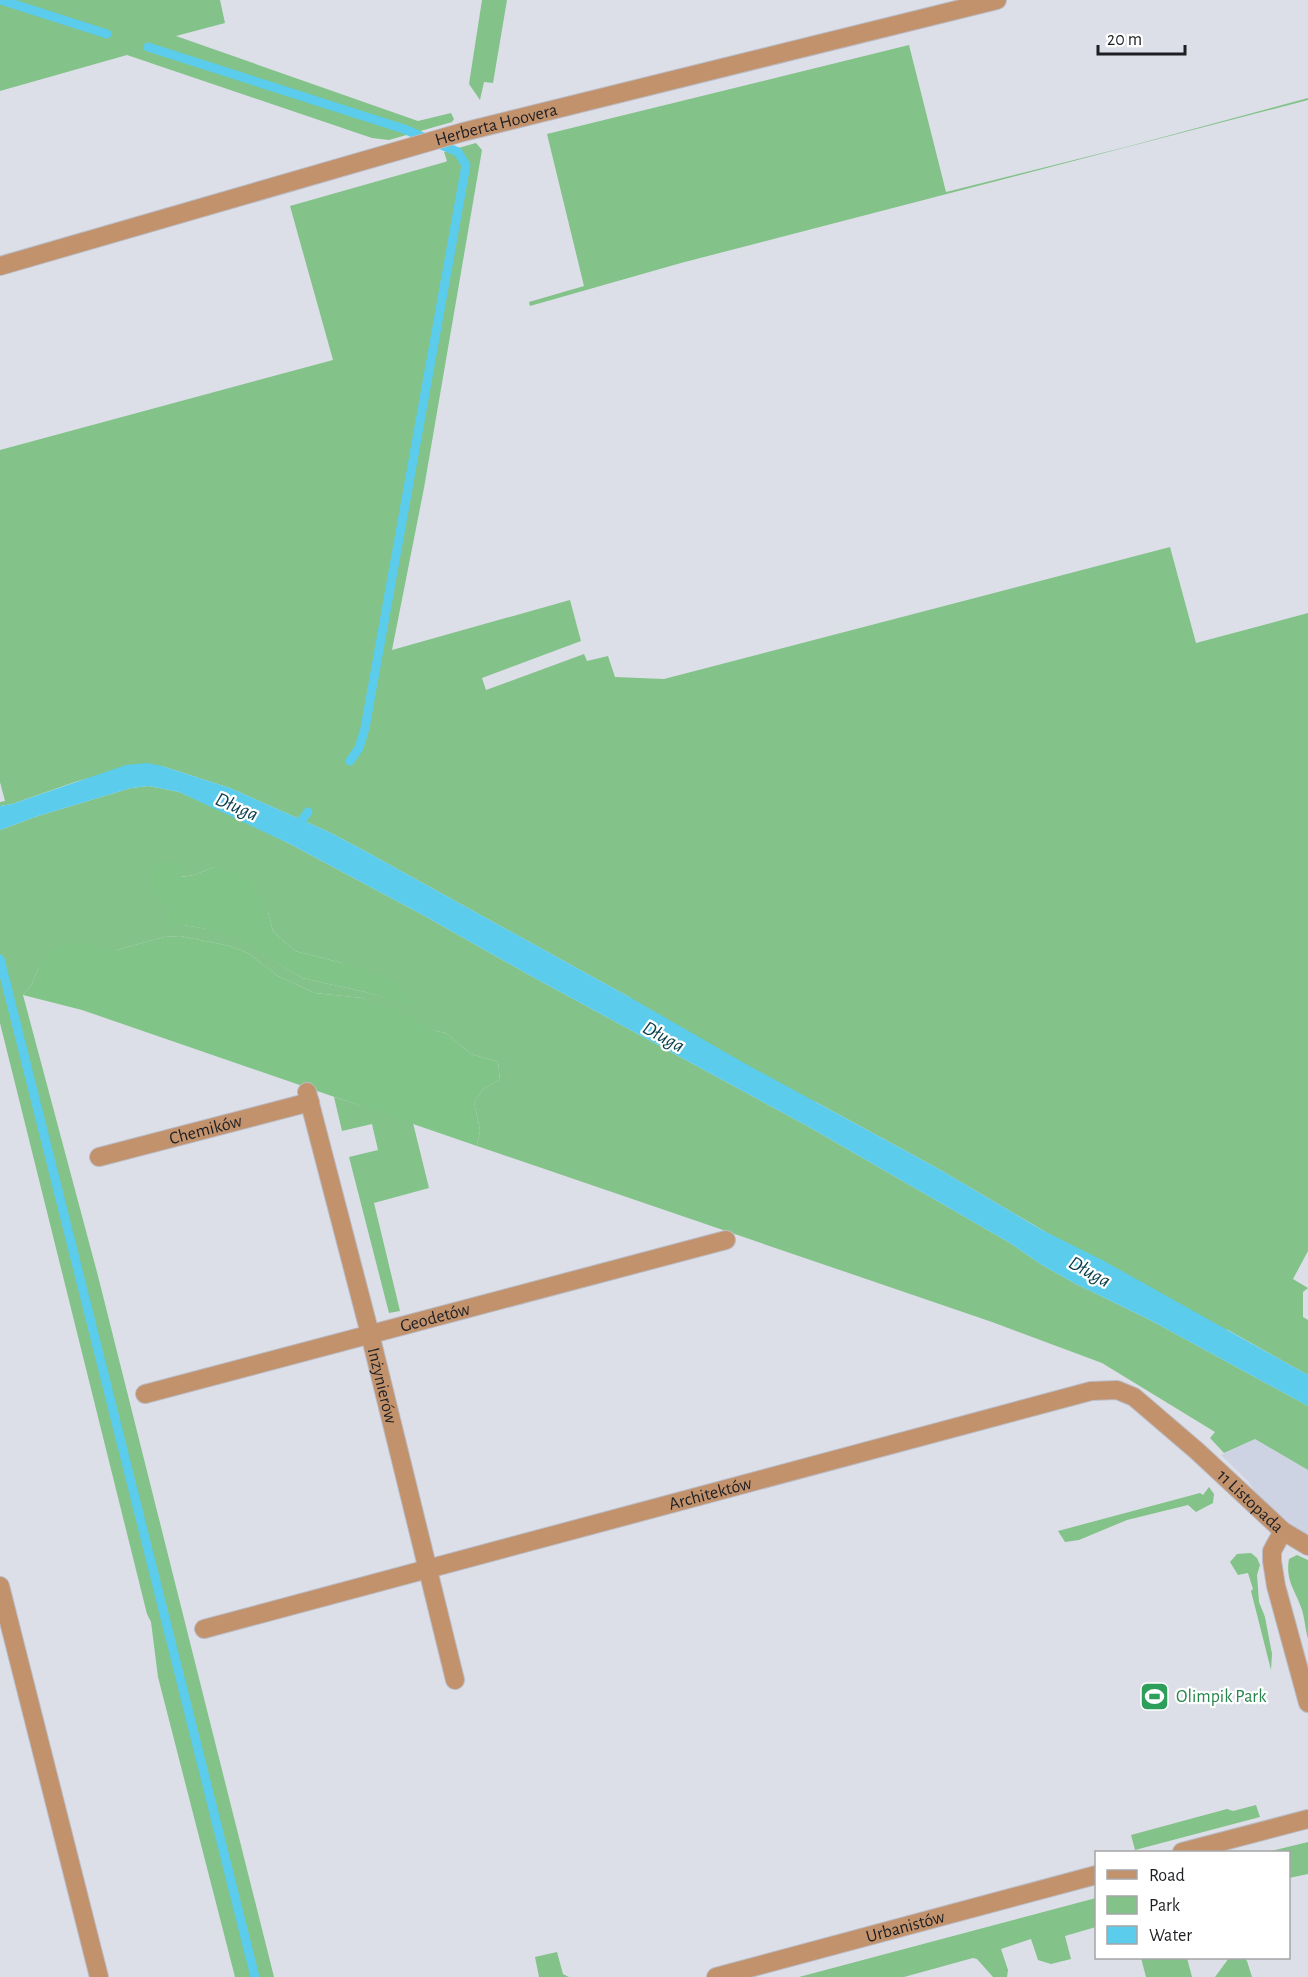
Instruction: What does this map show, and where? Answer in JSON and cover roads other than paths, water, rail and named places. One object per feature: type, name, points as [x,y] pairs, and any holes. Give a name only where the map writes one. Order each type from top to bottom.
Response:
[{"type":"street","name":"Herberta Hoovera","points":[[0,266],[463,132],[997,0]]},
{"type":"street","name":"Chemików","points":[[99,1157],[308,1097]]},
{"type":"street","name":"Inżynierów","points":[[308,1097],[370,1334],[455,1680]]},
{"type":"street","name":"Geodetów","points":[[145,1394],[726,1240]]},
{"type":"street","name":"Architektów","points":[[204,1629],[1091,1391],[1117,1390],[1134,1397],[1197,1452]]},
{"type":"street","name":"11 Listopada","points":[[1197,1452],[1283,1531],[1308,1546]]},
{"type":"street","points":[[1283,1531],[1272,1551],[1272,1561],[1276,1586],[1308,1703]]},
{"type":"street","points":[[0,1586],[99,1977]]},
{"type":"street","points":[[1186,1851],[1308,1819]]},
{"type":"street","name":"Urbanistów","points":[[716,1977],[1095,1875]]},
{"type":"water","name":"Długa","points":[[147,763],[230,788],[329,832],[631,998],[744,1063],[937,1168],[1042,1230],[1104,1261],[1308,1375],[1308,1406],[1150,1320],[1076,1284],[1042,1265],[1010,1243],[809,1127],[421,914],[290,844],[179,792],[149,786],[131,788],[0,830],[0,806],[12,804],[126,765]]},
{"type":"waterway","points":[[1,0],[107,34]]},
{"type":"waterway","points":[[148,47],[404,129],[458,152],[466,165],[365,728],[359,748],[350,761]]},
{"type":"waterway","points":[[295,829],[308,812]]},
{"type":"waterway","points":[[0,959],[255,1977]]},
{"type":"place","name":"Olimpik Park","points":[[1155,1696]]}]
